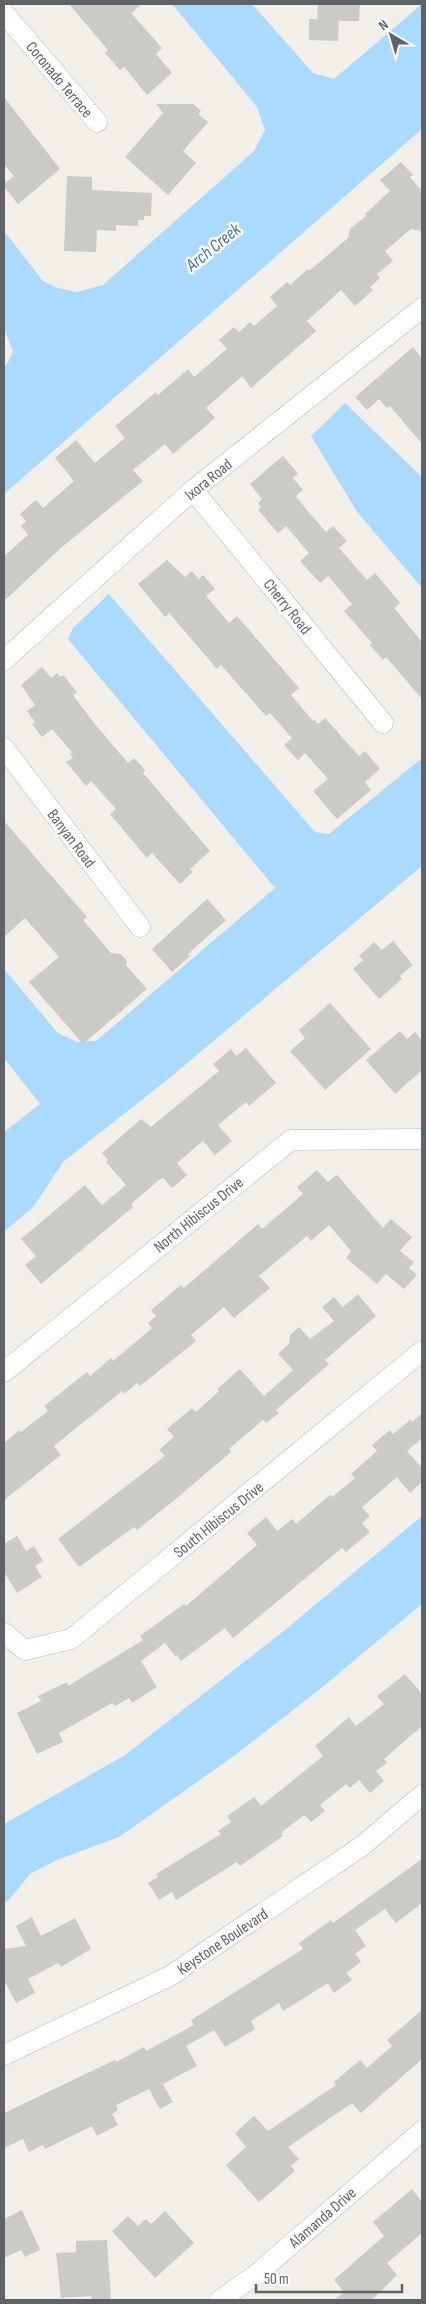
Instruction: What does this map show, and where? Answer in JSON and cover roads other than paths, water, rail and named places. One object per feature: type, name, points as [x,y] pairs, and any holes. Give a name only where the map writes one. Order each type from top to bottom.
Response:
[{"type":"street","name":"Coronado Terrace","points":[[4,13],[97,122]]},
{"type":"street","name":"Ixora Road","points":[[4,660],[194,490],[422,308]]},
{"type":"street","name":"Cherry Road","points":[[194,490],[383,723]]},
{"type":"street","name":"Banyan Road","points":[[4,748],[140,927]]},
{"type":"street","name":"North Hibiscus Drive","points":[[4,1372],[291,1140],[422,1139]]},
{"type":"street","name":"South Hibiscus Drive","points":[[4,1633],[25,1650],[71,1639],[422,1351]]},
{"type":"street","name":"Keystone Boulevard","points":[[4,2055],[170,1976],[362,1846],[422,1795]]},
{"type":"street","name":"Alamanda Drive","points":[[220,2300],[257,2274],[422,2131]]},
{"type":"water","name":"Arch Creek","points":[[172,4],[252,4],[313,73],[334,79],[422,4],[422,129],[4,494],[4,369],[13,352],[4,328],[4,231],[43,281],[58,288],[77,292],[103,285],[254,151],[265,130],[257,107]]},
{"type":"water","points":[[345,403],[422,477],[422,588],[358,513],[311,436]]},
{"type":"water","points":[[109,594],[315,832],[329,834],[422,758],[422,866],[167,1080],[63,1162],[34,1206],[4,1232],[4,1132],[40,1104],[4,1058],[4,969],[58,1033],[77,1042],[96,1041],[275,888],[68,639],[73,628]]},
{"type":"water","points":[[422,1516],[422,1604],[325,1685],[234,1756],[119,1837],[57,1860],[30,1874],[9,1900],[4,1903],[4,1824],[125,1755],[285,1630]]}]
